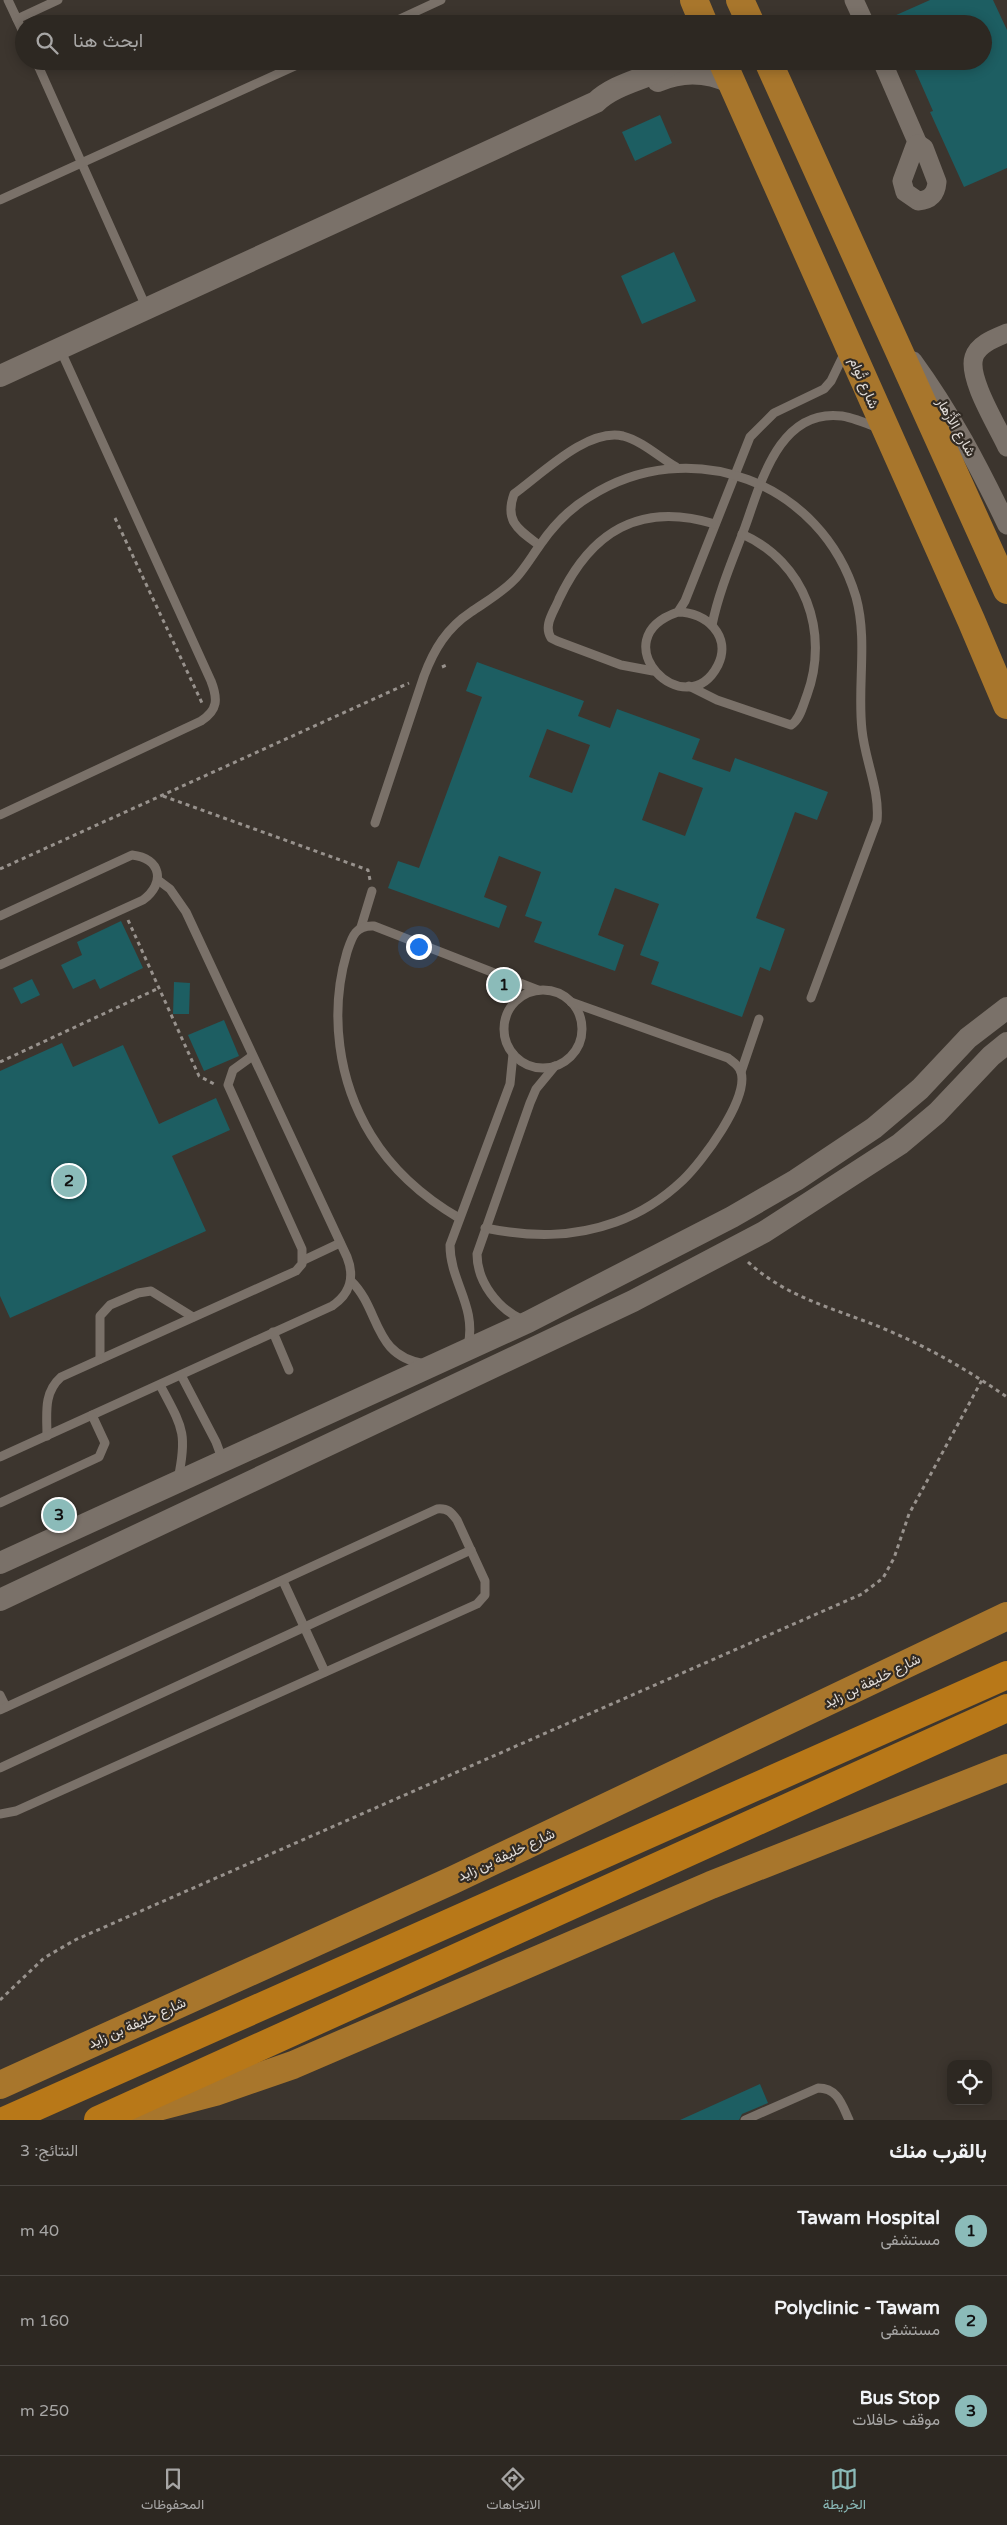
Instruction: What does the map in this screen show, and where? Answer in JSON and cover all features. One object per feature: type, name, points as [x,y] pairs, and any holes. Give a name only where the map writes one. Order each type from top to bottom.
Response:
[{"type":"highway","points":[[6,2120],[1007,1675]]},
{"type":"highway","points":[[98,2120],[1007,1708]]},
{"type":"main road","points":[[740,0],[747,15]]},
{"type":"main road","points":[[772,70],[1007,590]]},
{"type":"main road","name":"شارع تُوام","points":[[727,72],[885,430],[929,524],[1007,705]]},
{"type":"main road","name":"شارع خليفة بن زايد","points":[[0,2085],[471,1871],[1007,1616]]},
{"type":"main road","points":[[102,2120],[215,2092],[293,2065],[711,1885],[1007,1768]]},
{"type":"street","points":[[854,0],[861,15]]},
{"type":"street","points":[[0,376],[596,102],[613,90],[663,70]]},
{"type":"street","points":[[886,70],[918,144]]},
{"type":"street","points":[[596,102],[610,101],[681,74],[727,72]]},
{"type":"street","points":[[1007,333],[983,345],[976,353],[973,362],[977,383],[1007,447]]},
{"type":"street","name":"شارع الأَزْهار","points":[[893,337],[934,389],[951,417],[1007,524]]},
{"type":"street","points":[[0,1563],[528,1322],[732,1217],[854,1143],[899,1109],[968,1038],[1007,1008]]},
{"type":"street","points":[[0,1600],[633,1301],[735,1249],[820,1197],[900,1144],[937,1113],[1005,1043]]},
{"type":"street","points":[[170,1519],[177,1509],[221,1482],[226,1474],[223,1462]]},
{"type":"street","points":[[0,2070],[37,2061],[56,2059]]},
{"type":"lane","points":[[8,0],[15,15]]},
{"type":"lane","points":[[26,15],[58,0]]},
{"type":"lane","points":[[408,15],[441,0]]},
{"type":"lane","points":[[40,70],[148,309]]},
{"type":"lane","points":[[0,200],[286,70]]},
{"type":"lane","points":[[678,612],[692,582],[744,447],[757,428],[774,413],[824,389],[831,381],[848,345]]},
{"type":"lane","points":[[0,815],[208,716],[216,705],[211,681],[60,348]]},
{"type":"lane","points":[[712,625],[722,590],[761,485],[772,458],[784,440],[801,426],[815,419],[841,416],[885,430]]},
{"type":"lane","points":[[539,545],[517,528],[511,518],[510,506],[514,494],[582,444],[609,434],[624,437],[676,467]]},
{"type":"lane","points":[[375,823],[431,656],[455,624],[503,590],[517,577],[553,526],[569,512],[601,490],[630,477],[676,467],[719,470],[734,474],[783,496],[800,509],[828,541],[843,565],[856,598],[862,640],[860,696],[862,732],[877,797],[876,822],[811,998]]},
{"type":"lane","points":[[715,524],[671,516],[649,518],[627,524],[607,534],[590,549],[576,566],[547,626],[551,638],[621,665],[653,671],[673,685],[690,686],[716,700],[791,725],[798,719],[812,681],[816,642],[814,622],[800,586],[776,555],[756,540],[742,534]]},
{"type":"lane","points":[[653,671],[647,653],[649,634],[656,623],[666,616],[678,612],[691,612],[703,617],[712,625],[721,643],[719,662],[708,678],[690,686]]},
{"type":"lane","points":[[0,916],[132,855],[142,856],[151,862],[156,870],[158,880],[154,892],[143,900],[0,965]]},
{"type":"lane","points":[[0,1457],[332,1306],[345,1296],[351,1281],[350,1265],[251,1057],[186,912],[170,889],[158,880]]},
{"type":"lane","points":[[372,891],[361,927],[352,935],[339,991],[339,1036],[346,1080],[357,1109],[371,1135],[388,1160],[409,1182],[432,1201],[459,1218]]},
{"type":"lane","points":[[361,927],[374,926],[538,990],[556,993],[571,1002],[728,1058],[736,1063],[741,1072]]},
{"type":"lane","points":[[538,990],[525,994],[514,1003],[506,1014],[504,1028],[506,1042],[513,1054],[532,1067],[555,1066]]},
{"type":"lane","points":[[528,1322],[516,1317],[497,1302],[480,1273],[477,1254],[536,1089],[555,1066],[571,1055],[581,1038],[582,1025],[578,1013],[571,1002]]},
{"type":"lane","points":[[485,1228],[538,1236],[591,1230],[641,1210],[677,1185],[702,1160],[730,1114],[740,1090],[741,1072],[760,1019]]},
{"type":"lane","points":[[467,1350],[471,1331],[469,1311],[450,1257],[450,1244],[510,1084],[513,1054]]},
{"type":"lane","points":[[251,1057],[233,1070],[229,1077],[230,1092],[302,1249],[304,1260]]},
{"type":"lane","points":[[46,1436],[47,1398],[54,1382],[61,1376],[296,1271],[304,1260],[340,1243]]},
{"type":"lane","points":[[351,1281],[362,1295],[378,1330],[392,1349],[412,1362],[435,1365]]},
{"type":"lane","points":[[100,1359],[100,1316],[110,1305],[138,1293],[151,1291],[193,1317]]},
{"type":"lane","points":[[273,1332],[289,1370]]},
{"type":"lane","points":[[181,1375],[216,1442],[223,1462]]},
{"type":"lane","points":[[160,1385],[183,1433],[184,1445],[177,1483]]},
{"type":"lane","points":[[0,1503],[99,1457],[105,1443],[92,1415]]},
{"type":"lane","points":[[0,1696],[3,1709],[437,1509],[451,1512],[485,1581],[485,1595],[482,1600],[16,1811],[0,1814]]},
{"type":"lane","points":[[0,1768],[471,1550]]},
{"type":"lane","points":[[283,1581],[325,1672]]},
{"type":"lane","points":[[745,2120],[818,2088],[825,2088],[836,2094],[849,2120]]},
{"type":"path","points":[[115,518],[208,716]]},
{"type":"path","points":[[0,869],[449,664]]},
{"type":"path","points":[[162,795],[368,870]]},
{"type":"path","points":[[123,908],[199,1076],[230,1092]]},
{"type":"path","points":[[0,1062],[159,988]]},
{"type":"path","points":[[735,1249],[766,1277],[802,1298],[888,1330],[928,1349],[982,1380],[1007,1398]]},
{"type":"path","points":[[0,2000],[44,1958],[75,1940],[862,1594],[883,1578],[894,1558],[910,1514],[982,1380]]},
{"type":"building","points":[[930,0],[993,0],[1007,30],[1007,168],[964,187],[930,112],[933,111],[915,70],[992,70],[992,15],[896,15]]},
{"type":"building","points":[[660,115],[672,143],[635,161],[622,132]]},
{"type":"building","points":[[674,252],[696,301],[642,324],[621,276]]},
{"type":"building","points":[[477,662],[584,701],[578,716],[610,728],[617,709],[700,739],[692,759],[730,772],[735,758],[828,792],[817,820],[795,812],[756,918],[785,929],[770,971],[760,967],[742,1017],[651,984],[659,962],[640,955],[659,904],[615,888],[598,935],[624,945],[615,971],[534,942],[542,922],[525,916],[541,872],[499,856],[484,897],[507,906],[499,928],[388,888],[398,861],[419,868],[482,697],[466,691]],"holes":[[[547,729],[590,745],[572,793],[529,777]],[[659,772],[703,788],[685,836],[642,820]]]},
{"type":"building","points":[[121,921],[143,968],[100,989],[95,979],[73,989],[61,965],[82,955],[77,942]]},
{"type":"building","points":[[32,979],[40,995],[21,1004],[13,988]]},
{"type":"building","points":[[174,982],[190,983],[189,1014],[173,1014]]},
{"type":"building","points":[[224,1020],[239,1056],[204,1071],[188,1035]]},
{"type":"building","points":[[62,1043],[73,1067],[123,1045],[159,1124],[216,1098],[230,1130],[172,1156],[206,1231],[10,1318],[0,1296],[0,1071]]},
{"type":"building","points":[[760,2084],[768,2103],[742,2114],[739,2120],[680,2120]]},
{"type":"place","name":"Tawam Hospital","points":[[504,985]]},
{"type":"place","name":"Polyclinic - Tawam","points":[[69,1181]]},
{"type":"place","name":"Bus Stop","points":[[59,1515]]}]
